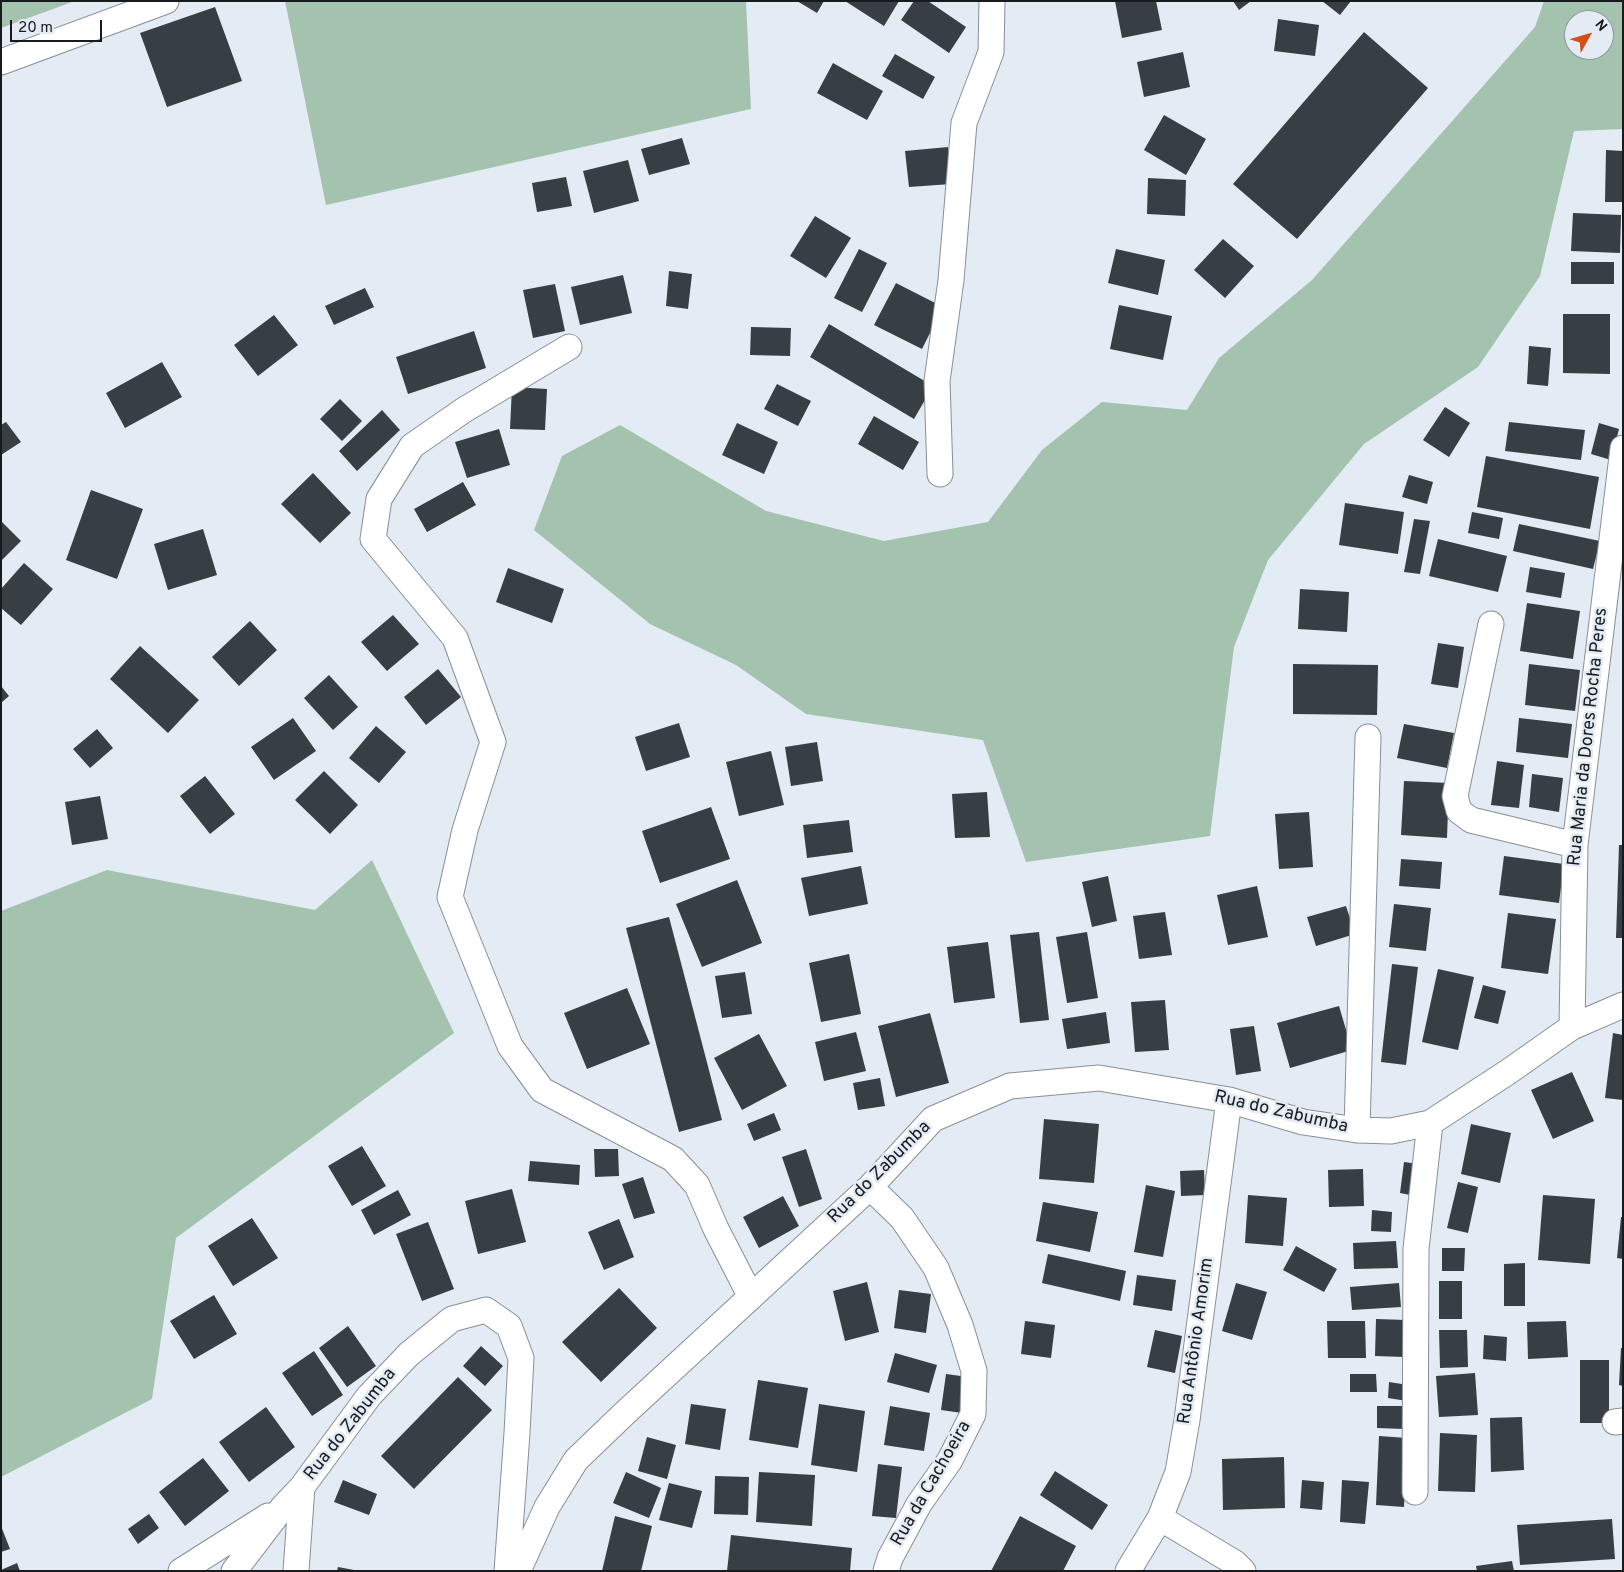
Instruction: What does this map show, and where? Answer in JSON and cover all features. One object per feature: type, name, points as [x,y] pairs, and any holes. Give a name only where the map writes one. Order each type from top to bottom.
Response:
[{"type":"street","points":[[1,62],[166,1]]},
{"type":"street","points":[[940,474],[937,381],[950,280],[964,123],[990,52],[992,1]]},
{"type":"street","points":[[568,347],[464,410],[412,446],[380,499],[373,539],[455,638],[493,742],[465,830],[450,897],[510,1046],[542,1090],[672,1159],[697,1185],[716,1229],[751,1297]]},
{"type":"street","name":"Rua Maria da Dores Rocha Peres","points":[[1572,1027],[1575,845],[1623,448]]},
{"type":"street","points":[[1491,624],[1455,796],[1459,811],[1471,820],[1575,845]]},
{"type":"street","points":[[1357,1130],[1368,737]]},
{"type":"street","name":"Rua do Zabumba","points":[[518,1571],[547,1507],[576,1460],[870,1187],[933,1119],[1010,1086],[1099,1078],[1228,1100],[1303,1122],[1357,1130],[1391,1131],[1430,1123],[1572,1027],[1623,1005]]},
{"type":"street","name":"Rua Antônio Amorim","points":[[1128,1571],[1160,1518],[1178,1472],[1187,1420],[1228,1100]]},
{"type":"street","points":[[1415,1492],[1416,1249],[1430,1123]]},
{"type":"street","name":"Rua da Cachoeira","points":[[870,1187],[902,1218],[936,1268],[960,1325],[974,1371],[973,1414],[950,1460],[919,1504],[890,1558],[886,1571]]},
{"type":"street","name":"Rua do Zabumba","points":[[234,1571],[283,1507],[302,1487],[369,1396],[409,1354],[452,1319],[486,1310],[509,1326],[521,1358],[507,1571]]},
{"type":"street","points":[[296,1571],[302,1487]]},
{"type":"street","points":[[181,1571],[283,1507]]},
{"type":"street","points":[[1160,1518],[1235,1563],[1243,1571]]},
{"type":"green space","points":[[1,1],[75,1],[1,28]]},
{"type":"green space","points":[[285,1],[746,1],[751,109],[326,205]]},
{"type":"green space","points":[[1544,1],[1623,1],[1623,129],[1574,131],[1540,276],[1478,367],[1364,444],[1268,560],[1234,647],[1210,836],[1026,862],[983,740],[806,714],[736,665],[650,624],[534,530],[562,456],[620,425],[766,511],[884,541],[988,522],[1042,450],[1102,402],[1187,410],[1219,358],[1312,280],[1535,27]]},
{"type":"green space","points":[[372,860],[454,1033],[176,1238],[152,1399],[1,1477],[1,911],[107,870],[315,910]]},
{"type":"building","points":[[797,1],[824,1],[817,13]]},
{"type":"building","points":[[845,1],[899,1],[884,26]]},
{"type":"building","points":[[914,1],[928,1],[966,27],[949,53],[901,20]]},
{"type":"building","points":[[1115,1],[1156,1],[1162,30],[1122,38]]},
{"type":"building","points":[[1233,1],[1251,1],[1239,10]]},
{"type":"building","points":[[1322,1],[1351,1],[1340,15]]},
{"type":"building","points":[[215,7],[242,81],[167,107],[140,33]]},
{"type":"building","points":[[1278,19],[1319,25],[1315,56],[1274,51]]},
{"type":"building","points":[[1364,32],[1428,88],[1297,239],[1233,184]]},
{"type":"building","points":[[1183,52],[1190,87],[1144,97],[1137,62]]},
{"type":"building","points":[[895,54],[935,77],[923,99],[882,76]]},
{"type":"building","points":[[833,63],[883,91],[867,120],[817,93]]},
{"type":"building","points":[[1164,115],[1206,139],[1186,175],[1144,150]]},
{"type":"building","points":[[682,138],[690,164],[649,175],[641,149]]},
{"type":"building","points":[[948,147],[951,184],[909,187],[905,151]]},
{"type":"building","points":[[1606,150],[1623,151],[1623,202],[1605,202]]},
{"type":"building","points":[[628,160],[639,201],[594,213],[583,171]]},
{"type":"building","points":[[566,177],[572,206],[537,212],[532,183]]},
{"type":"building","points":[[1148,178],[1186,180],[1185,216],[1147,214]]},
{"type":"building","points":[[1573,213],[1621,215],[1620,253],[1571,251]]},
{"type":"building","points":[[815,216],[851,238],[826,278],[790,256]]},
{"type":"building","points":[[1223,239],[1254,266],[1225,298],[1194,270]]},
{"type":"building","points":[[859,249],[887,263],[862,312],[834,298]]},
{"type":"building","points":[[1116,249],[1165,260],[1158,295],[1108,283]]},
{"type":"building","points":[[1571,262],[1614,262],[1614,284],[1571,284]]},
{"type":"building","points":[[669,271],[692,274],[688,309],[666,306]]},
{"type":"building","points":[[623,275],[632,313],[580,325],[571,287]]},
{"type":"building","points":[[896,283],[943,307],[922,349],[874,325]]},
{"type":"building","points":[[555,284],[565,331],[533,338],[523,290]]},
{"type":"building","points":[[365,288],[374,307],[334,325],[325,306]]},
{"type":"building","points":[[1119,305],[1172,316],[1163,360],[1110,349]]},
{"type":"building","points":[[1563,314],[1610,314],[1610,374],[1563,373]]},
{"type":"building","points":[[274,315],[298,345],[258,376],[234,345]]},
{"type":"building","points":[[829,324],[933,386],[914,419],[810,357]]},
{"type":"building","points":[[751,327],[791,328],[790,356],[750,355]]},
{"type":"building","points":[[474,331],[486,368],[408,394],[396,357]]},
{"type":"building","points":[[1529,346],[1551,348],[1548,386],[1527,384]]},
{"type":"building","points":[[162,362],[182,397],[125,428],[106,393]]},
{"type":"building","points":[[777,384],[811,401],[798,426],[764,409]]},
{"type":"building","points":[[512,387],[547,389],[545,430],[510,429]]},
{"type":"building","points":[[340,399],[362,421],[342,441],[320,419]]},
{"type":"building","points":[[1445,407],[1470,423],[1449,457],[1423,440]]},
{"type":"building","points":[[382,410],[400,430],[357,471],[339,451]]},
{"type":"building","points":[[874,416],[919,442],[903,470],[858,444]]},
{"type":"building","points":[[6,422],[21,442],[1,455],[1,425]]},
{"type":"building","points":[[1509,422],[1585,430],[1581,460],[1505,451]]},
{"type":"building","points":[[737,423],[778,442],[764,474],[722,455]]},
{"type":"building","points":[[1599,423],[1619,429],[1611,460],[1591,454]]},
{"type":"building","points":[[499,429],[510,465],[467,478],[455,442]]},
{"type":"building","points":[[1486,456],[1599,477],[1590,529],[1477,507]]},
{"type":"building","points":[[313,473],[351,513],[320,543],[281,504]]},
{"type":"building","points":[[1409,475],[1433,482],[1427,504],[1402,497]]},
{"type":"building","points":[[463,482],[476,505],[427,532],[414,509]]},
{"type":"building","points":[[91,490],[143,509],[117,579],[66,560]]},
{"type":"building","points":[[1345,503],[1404,512],[1398,554],[1339,545]]},
{"type":"building","points":[[1472,512],[1503,518],[1499,539],[1468,533]]},
{"type":"building","points":[[1414,519],[1430,521],[1420,574],[1404,572]]},
{"type":"building","points":[[1,521],[21,541],[1,561]]},
{"type":"building","points":[[1519,524],[1600,541],[1593,569],[1513,551]]},
{"type":"building","points":[[203,529],[217,575],[168,590],[154,544]]},
{"type":"building","points":[[1438,539],[1507,556],[1498,592],[1429,576]]},
{"type":"building","points":[[24,563],[53,589],[21,625],[1,608],[1,589]]},
{"type":"building","points":[[1530,567],[1565,573],[1561,598],[1526,592]]},
{"type":"building","points":[[508,568],[564,589],[552,623],[496,602]]},
{"type":"building","points":[[1300,589],[1349,592],[1347,632],[1298,629]]},
{"type":"building","points":[[1527,603],[1580,611],[1573,659],[1520,651]]},
{"type":"building","points":[[393,615],[419,644],[387,671],[361,642]]},
{"type":"building","points":[[250,621],[277,650],[239,686],[212,657]]},
{"type":"building","points":[[1438,643],[1464,647],[1458,688],[1431,684]]},
{"type":"building","points":[[140,646],[199,700],[168,733],[110,679]]},
{"type":"building","points":[[1293,664],[1378,665],[1377,715],[1293,714]]},
{"type":"building","points":[[1529,664],[1580,670],[1575,711],[1525,705]]},
{"type":"building","points":[[438,669],[461,697],[426,725],[404,697]]},
{"type":"building","points":[[329,675],[358,707],[333,730],[304,698]]},
{"type":"building","points":[[1,686],[9,696],[1,703]]},
{"type":"building","points":[[293,718],[316,751],[274,780],[251,747]]},
{"type":"building","points":[[1519,718],[1572,724],[1568,758],[1516,752]]},
{"type":"building","points":[[679,723],[690,757],[646,771],[635,737]]},
{"type":"building","points":[[1404,724],[1454,733],[1447,768],[1397,758]]},
{"type":"building","points":[[376,726],[406,752],[379,783],[349,758]]},
{"type":"building","points":[[97,729],[113,748],[90,768],[73,749]]},
{"type":"building","points":[[817,742],[823,781],[791,786],[785,747]]},
{"type":"building","points":[[771,751],[784,805],[739,816],[726,762]]},
{"type":"building","points":[[1497,761],[1524,765],[1519,808],[1491,805]]},
{"type":"building","points":[[324,771],[358,805],[330,834],[295,800]]},
{"type":"building","points":[[1532,774],[1563,778],[1559,812],[1529,807]]},
{"type":"building","points":[[205,776],[235,814],[210,834],[180,796]]},
{"type":"building","points":[[1404,781],[1449,783],[1447,838],[1401,835]]},
{"type":"building","points":[[987,792],[990,837],[955,838],[952,794]]},
{"type":"building","points":[[100,796],[108,839],[72,845],[65,802]]},
{"type":"building","points":[[711,807],[730,859],[660,883],[642,831]]},
{"type":"building","points":[[1309,812],[1313,867],[1279,869],[1275,814]]},
{"type":"building","points":[[849,820],[853,852],[807,858],[803,825]]},
{"type":"building","points":[[1619,845],[1623,845],[1623,938],[1616,938]]},
{"type":"building","points":[[1504,856],[1564,864],[1559,903],[1499,895]]},
{"type":"building","points":[[1401,859],[1442,862],[1440,889],[1399,886]]},
{"type":"building","points":[[861,866],[868,904],[809,916],[801,878]]},
{"type":"building","points":[[1108,876],[1117,921],[1092,927],[1082,882]]},
{"type":"building","points":[[737,880],[762,943],[702,967],[676,904]]},
{"type":"building","points":[[1257,886],[1268,937],[1228,945],[1217,895]]},
{"type":"building","points":[[1394,904],[1431,908],[1426,951],[1389,947]]},
{"type":"building","points":[[1346,906],[1355,934],[1316,946],[1307,917]]},
{"type":"building","points":[[1165,912],[1172,955],[1139,959],[1133,916]]},
{"type":"building","points":[[1508,913],[1556,919],[1548,974],[1501,968]]},
{"type":"building","points":[[669,917],[722,1120],[679,1132],[626,928]]},
{"type":"building","points":[[1039,932],[1049,1020],[1020,1023],[1010,935]]},
{"type":"building","points":[[1087,932],[1098,998],[1067,1003],[1056,937]]},
{"type":"building","points":[[988,942],[995,998],[954,1003],[947,947]]},
{"type":"building","points":[[849,954],[861,1014],[821,1022],[809,963]]},
{"type":"building","points":[[1392,964],[1418,967],[1406,1065],[1381,1062]]},
{"type":"building","points":[[1438,969],[1474,977],[1458,1050],[1422,1042]]},
{"type":"building","points":[[745,972],[752,1014],[722,1018],[715,976]]},
{"type":"building","points":[[1483,985],[1506,991],[1498,1024],[1474,1018]]},
{"type":"building","points":[[627,988],[650,1044],[587,1069],[564,1013]]},
{"type":"building","points":[[1165,1000],[1169,1050],[1135,1052],[1131,1002]]},
{"type":"building","points":[[1339,1006],[1352,1050],[1290,1068],[1277,1023]]},
{"type":"building","points":[[1106,1012],[1110,1043],[1067,1049],[1062,1019]]},
{"type":"building","points":[[930,1013],[949,1083],[896,1097],[878,1026]]},
{"type":"building","points":[[1254,1026],[1261,1071],[1236,1075],[1230,1029]]},
{"type":"building","points":[[856,1032],[866,1071],[824,1081],[815,1042]]},
{"type":"building","points":[[1613,1033],[1623,1035],[1623,1100],[1605,1098]]},
{"type":"building","points":[[759,1034],[787,1086],[742,1110],[714,1058]]},
{"type":"building","points":[[1572,1072],[1594,1121],[1553,1139],[1531,1090]]},
{"type":"building","points":[[880,1078],[885,1106],[858,1110],[853,1083]]},
{"type":"building","points":[[774,1113],[781,1130],[754,1141],[747,1124]]},
{"type":"building","points":[[1044,1119],[1099,1124],[1094,1183],[1039,1179]]},
{"type":"building","points":[[1471,1124],[1511,1133],[1500,1183],[1461,1174]]},
{"type":"building","points":[[362,1146],[386,1186],[352,1206],[328,1166]]},
{"type":"building","points":[[594,1149],[618,1149],[619,1176],[595,1177]]},
{"type":"building","points":[[806,1149],[822,1199],[799,1207],[782,1157]]},
{"type":"building","points":[[530,1161],[580,1165],[579,1185],[528,1181]]},
{"type":"building","points":[[1404,1162],[1419,1164],[1415,1196],[1400,1193]]},
{"type":"building","points":[[1363,1169],[1364,1206],[1329,1207],[1328,1170]]},
{"type":"building","points":[[1204,1170],[1205,1195],[1181,1196],[1180,1171]]},
{"type":"building","points":[[643,1177],[655,1213],[634,1219],[622,1184]]},
{"type":"building","points":[[1458,1182],[1478,1187],[1468,1233],[1447,1228]]},
{"type":"building","points":[[1146,1185],[1175,1191],[1163,1257],[1134,1252]]},
{"type":"building","points":[[512,1189],[526,1242],[478,1254],[465,1201]]},
{"type":"building","points":[[398,1190],[411,1215],[374,1235],[361,1210]]},
{"type":"building","points":[[1248,1195],[1287,1198],[1283,1246],[1245,1243]]},
{"type":"building","points":[[1543,1195],[1595,1199],[1590,1264],[1538,1260]]},
{"type":"building","points":[[783,1196],[799,1226],[759,1248],[743,1217]]},
{"type":"building","points":[[1043,1202],[1098,1212],[1090,1252],[1036,1241]]},
{"type":"building","points":[[1372,1210],[1392,1212],[1391,1232],[1371,1231]]},
{"type":"building","points":[[1621,1217],[1623,1217],[1623,1259],[1617,1258]]},
{"type":"building","points":[[252,1218],[278,1258],[233,1286],[208,1246]]},
{"type":"building","points":[[619,1219],[634,1257],[604,1270],[588,1232]]},
{"type":"building","points":[[428,1222],[454,1289],[422,1301],[396,1234]]},
{"type":"building","points":[[1396,1241],[1398,1268],[1354,1269],[1353,1243]]},
{"type":"building","points":[[1296,1246],[1337,1269],[1324,1292],[1283,1270]]},
{"type":"building","points":[[1442,1248],[1465,1248],[1464,1271],[1442,1271]]},
{"type":"building","points":[[1048,1254],[1126,1271],[1120,1301],[1042,1283]]},
{"type":"building","points":[[1525,1263],[1525,1306],[1504,1306],[1504,1264]]},
{"type":"building","points":[[1137,1275],[1176,1280],[1172,1311],[1133,1305]]},
{"type":"building","points":[[1439,1281],[1462,1281],[1462,1319],[1439,1319]]},
{"type":"building","points":[[867,1282],[879,1332],[845,1341],[833,1291]]},
{"type":"building","points":[[1236,1283],[1267,1292],[1252,1340],[1222,1331]]},
{"type":"building","points":[[1399,1283],[1401,1307],[1352,1310],[1350,1287]]},
{"type":"building","points":[[619,1288],[657,1328],[601,1382],[562,1342]]},
{"type":"building","points":[[899,1290],[931,1294],[926,1333],[894,1328]]},
{"type":"building","points":[[214,1295],[237,1334],[194,1359],[170,1321]]},
{"type":"building","points":[[1376,1319],[1406,1320],[1405,1357],[1375,1356]]},
{"type":"building","points":[[1025,1321],[1055,1325],[1051,1358],[1021,1354]]},
{"type":"building","points":[[1327,1321],[1365,1321],[1366,1358],[1328,1358]]},
{"type":"building","points":[[1566,1321],[1568,1357],[1528,1359],[1527,1322]]},
{"type":"building","points":[[348,1326],[376,1366],[347,1387],[319,1348]]},
{"type":"building","points":[[1155,1330],[1182,1336],[1175,1373],[1147,1367]]},
{"type":"building","points":[[1439,1330],[1467,1330],[1468,1367],[1440,1368]]},
{"type":"building","points":[[1484,1335],[1507,1337],[1506,1361],[1483,1359]]},
{"type":"building","points":[[481,1346],[503,1366],[485,1386],[463,1366]]},
{"type":"building","points":[[1621,1348],[1623,1348],[1623,1386],[1619,1385]]},
{"type":"building","points":[[314,1351],[343,1395],[312,1416],[282,1373]]},
{"type":"building","points":[[895,1353],[937,1365],[929,1393],[887,1382]]},
{"type":"building","points":[[1580,1360],[1609,1360],[1609,1423],[1580,1423]]},
{"type":"building","points":[[1475,1373],[1478,1415],[1439,1417],[1436,1376]]},
{"type":"building","points":[[946,1374],[968,1377],[962,1413],[941,1410]]},
{"type":"building","points":[[1350,1374],[1376,1374],[1377,1392],[1350,1392]]},
{"type":"building","points":[[458,1377],[492,1410],[414,1489],[381,1456]]},
{"type":"building","points":[[758,1380],[808,1388],[798,1448],[749,1440]]},
{"type":"building","points":[[1389,1382],[1408,1385],[1407,1401],[1388,1398]]},
{"type":"building","points":[[691,1404],[726,1409],[720,1450],[685,1444]]},
{"type":"building","points":[[819,1404],[865,1411],[857,1472],[811,1465]]},
{"type":"building","points":[[890,1406],[930,1413],[924,1451],[884,1445]]},
{"type":"building","points":[[1377,1406],[1405,1406],[1404,1429],[1377,1428]]},
{"type":"building","points":[[266,1407],[295,1447],[249,1482],[219,1442]]},
{"type":"building","points":[[1522,1417],[1524,1470],[1491,1472],[1490,1418]]},
{"type":"building","points":[[1440,1433],[1477,1435],[1475,1492],[1438,1491]]},
{"type":"building","points":[[1379,1436],[1407,1438],[1404,1507],[1376,1505]]},
{"type":"building","points":[[647,1437],[676,1445],[667,1479],[638,1471]]},
{"type":"building","points":[[1284,1457],[1285,1508],[1223,1510],[1222,1459]]},
{"type":"building","points":[[203,1458],[229,1491],[185,1526],[159,1492]]},
{"type":"building","points":[[878,1464],[902,1467],[896,1518],[872,1516]]},
{"type":"building","points":[[1055,1471],[1108,1505],[1092,1530],[1040,1495]]},
{"type":"building","points":[[626,1472],[661,1488],[649,1518],[613,1503]]},
{"type":"building","points":[[759,1472],[815,1475],[812,1526],[756,1522]]},
{"type":"building","points":[[715,1476],[749,1477],[748,1515],[714,1514]]},
{"type":"building","points":[[343,1480],[377,1494],[369,1515],[334,1502]]},
{"type":"building","points":[[1302,1480],[1324,1482],[1322,1510],[1300,1508]]},
{"type":"building","points":[[1342,1480],[1369,1482],[1365,1524],[1340,1522]]},
{"type":"building","points":[[669,1483],[702,1491],[692,1528],[659,1520]]},
{"type":"building","points":[[149,1514],[159,1528],[138,1544],[128,1529]]},
{"type":"building","points":[[615,1516],[652,1526],[641,1571],[602,1571]]},
{"type":"building","points":[[1020,1516],[1076,1546],[1063,1571],[991,1571]]},
{"type":"building","points":[[1612,1519],[1615,1559],[1520,1565],[1517,1525]]},
{"type":"building","points":[[1,1526],[10,1549],[1,1552]]},
{"type":"building","points":[[731,1535],[852,1548],[850,1571],[727,1571]]},
{"type":"building","points":[[1512,1561],[1514,1571],[1477,1571],[1476,1566]]},
{"type":"building","points":[[17,1563],[20,1571],[1,1571],[1,1570]]},
{"type":"building","points":[[338,1567],[354,1570],[354,1571],[337,1571]]}]
